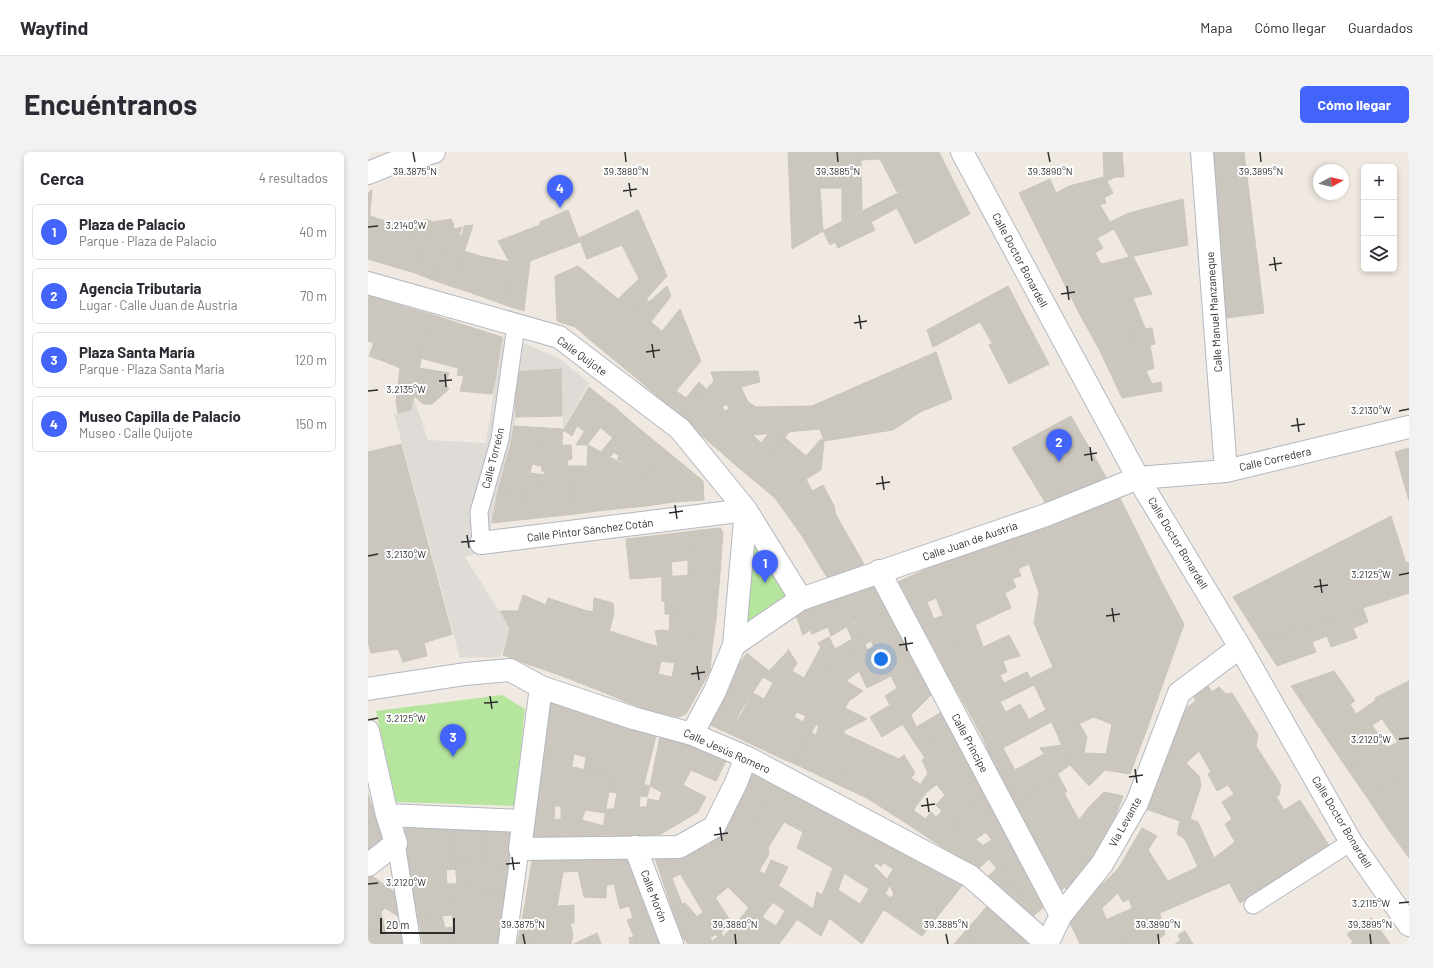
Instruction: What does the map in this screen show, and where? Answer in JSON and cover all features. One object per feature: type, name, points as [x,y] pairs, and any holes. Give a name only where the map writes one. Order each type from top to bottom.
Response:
[{"type":"street","points":[[368,173],[393,163],[434,152]]},
{"type":"street","name":"Calle Doctor Bonardell","points":[[962,152],[1138,478],[1240,647],[1351,842],[1409,925]]},
{"type":"street","name":"Calle Manuel Manzaneque","points":[[1202,152],[1226,471]]},
{"type":"street","name":"Calle Quijote","points":[[368,283],[559,337],[680,429],[746,510],[801,599]]},
{"type":"street","name":"Calle Torreón","points":[[482,543],[479,512],[500,440],[516,326]]},
{"type":"street","name":"Calle Corredera","points":[[1138,478],[1226,471],[1409,427]]},
{"type":"street","name":"Calle Juan de Austria","points":[[734,645],[801,599],[1046,515],[1138,478]]},
{"type":"street","points":[[692,734],[715,691],[734,645],[746,510]]},
{"type":"street","name":"Calle Pintor Sánchez Cotán","points":[[482,543],[746,510]]},
{"type":"street","name":"Calle Principe","points":[[879,571],[1060,915]]},
{"type":"street","name":"Vía Levante","points":[[1047,944],[1060,915],[1102,864],[1137,803],[1179,693],[1240,647]]},
{"type":"street","name":"Calle Jesús Romero","points":[[368,689],[465,674],[510,670],[541,687],[633,718],[692,734],[746,757],[970,876],[1047,944]]},
{"type":"street","points":[[507,944],[541,687]]},
{"type":"street","points":[[368,731],[387,815],[396,843],[412,944]]},
{"type":"street","points":[[520,850],[679,846],[714,827],[736,783],[746,757]]},
{"type":"street","points":[[387,815],[523,821]]},
{"type":"street","points":[[1253,905],[1351,842]]},
{"type":"street","points":[[368,865],[396,843]]},
{"type":"street","name":"Calle Morón","points":[[636,847],[672,944]]},
{"type":"green space","points":[[746,510],[801,599],[734,645]]},
{"type":"green space","points":[[502,695],[525,709],[515,806],[396,802],[376,711]]},
{"type":"shaded area","points":[[502,337],[526,344],[560,359],[589,383],[563,429],[561,370],[513,372],[516,417],[510,448],[498,490],[491,528],[477,553],[465,557],[510,628],[500,657],[460,658],[394,414],[411,410],[413,395],[428,440],[486,443]]},
{"type":"building","points":[[788,152],[860,152],[861,160],[862,210],[842,221],[842,188],[820,188],[823,231],[792,249]]},
{"type":"building","points":[[860,152],[939,152],[947,168],[897,192],[880,159],[861,160]]},
{"type":"building","points":[[1103,152],[1122,152],[1124,177],[1115,177],[1107,181],[1113,193],[1104,198],[1106,203],[1100,205],[1110,222],[1129,213],[1183,199],[1188,245],[1129,257],[1114,229],[1097,238],[1103,248],[1095,253],[1101,264],[1060,275],[1019,193],[1050,179],[1056,193],[1069,186],[1104,177]]},
{"type":"building","points":[[1209,152],[1244,152],[1264,313],[1226,318]]},
{"type":"building","points":[[947,168],[970,214],[915,244],[897,208],[871,222],[875,230],[838,248],[835,242],[830,245],[823,231]]},
{"type":"building","points":[[372,190],[369,222],[368,228],[368,193]]},
{"type":"building","points":[[568,210],[580,242],[530,261],[524,311],[508,306],[513,269],[498,241],[540,225],[540,222]]},
{"type":"building","points":[[638,210],[667,276],[601,349],[575,327],[557,321],[555,276],[578,266],[618,299],[639,279],[622,245],[587,259],[579,238]]},
{"type":"building","points":[[370,216],[413,230],[398,268],[368,259],[368,228]]},
{"type":"building","points":[[426,219],[433,222],[415,273],[398,268],[414,228]]},
{"type":"building","points":[[451,219],[453,223],[433,280],[415,273],[433,222]]},
{"type":"building","points":[[453,223],[454,229],[462,227],[459,235],[462,236],[464,226],[473,225],[453,287],[433,280]]},
{"type":"building","points":[[464,251],[480,256],[469,292],[453,287]]},
{"type":"building","points":[[480,256],[509,262],[513,269],[508,306],[469,292]]},
{"type":"building","points":[[1133,256],[1152,294],[1094,306],[1079,313],[1060,275]]},
{"type":"building","points":[[667,286],[671,296],[651,322],[663,332],[629,372],[601,349],[646,298],[649,302]]},
{"type":"building","points":[[1008,286],[1029,326],[992,343],[980,322],[933,347],[927,330]]},
{"type":"building","points":[[368,295],[399,305],[383,361],[369,356],[374,343],[368,341]]},
{"type":"building","points":[[1133,298],[1145,328],[1128,331],[1131,343],[1099,349],[1079,313],[1094,306]]},
{"type":"building","points":[[399,305],[430,314],[411,410],[398,413],[396,401],[400,368],[383,361]]},
{"type":"building","points":[[680,309],[696,349],[656,395],[629,372]]},
{"type":"building","points":[[430,314],[467,326],[458,368],[420,358]]},
{"type":"building","points":[[467,326],[502,337],[495,381],[457,375]]},
{"type":"building","points":[[1029,326],[1049,364],[1009,384],[989,345]]},
{"type":"building","points":[[1152,328],[1155,344],[1150,345],[1154,368],[1146,371],[1152,384],[1161,382],[1162,391],[1122,398],[1099,349],[1131,343],[1128,331]]},
{"type":"building","points":[[696,349],[701,361],[676,391],[686,398],[699,382],[707,390],[681,417],[656,395]]},
{"type":"building","points":[[936,352],[952,399],[920,412],[893,430],[824,441],[820,429],[753,435],[732,462],[721,452],[756,407],[812,406]]},
{"type":"building","points":[[419,368],[449,373],[445,384],[449,389],[432,404],[423,404],[413,395]]},
{"type":"building","points":[[561,369],[562,416],[516,417],[513,372]]},
{"type":"building","points":[[758,371],[760,382],[741,387],[748,402],[756,407],[721,452],[710,443],[733,415],[714,381],[711,372]]},
{"type":"building","points":[[464,376],[495,381],[492,394],[460,391]]},
{"type":"building","points":[[714,381],[727,404],[722,407],[725,411],[730,408],[733,415],[710,443],[681,417]]},
{"type":"building","points":[[589,387],[604,399],[584,431],[577,426],[572,436],[563,430]]},
{"type":"building","points":[[604,399],[616,408],[587,445],[576,445]]},
{"type":"building","points":[[616,408],[628,419],[613,438],[601,428]]},
{"type":"building","points":[[1071,416],[1106,477],[1048,507],[1012,448]]},
{"type":"building","points":[[628,419],[641,430],[619,456],[614,452],[611,456],[601,452]]},
{"type":"building","points":[[514,426],[563,429],[562,445],[510,448]]},
{"type":"building","points":[[641,430],[668,452],[645,478],[617,459]]},
{"type":"building","points":[[789,432],[751,478],[732,462],[753,435],[761,443],[768,434]]},
{"type":"building","points":[[784,437],[806,456],[821,439],[824,441],[821,470],[775,498],[751,478]]},
{"type":"building","points":[[401,444],[452,634],[424,643],[427,656],[403,662],[398,649],[371,653],[368,642],[368,452]]},
{"type":"building","points":[[571,445],[572,459],[568,460],[567,466],[587,466],[588,445],[603,453],[602,482],[599,483],[597,511],[576,514],[574,485],[566,485],[565,479],[545,481],[544,471],[542,471],[539,446]]},
{"type":"building","points":[[539,446],[541,466],[532,464],[530,473],[545,475],[545,481],[539,481],[539,486],[498,490],[510,448]]},
{"type":"building","points":[[1409,448],[1409,501],[1395,452]]},
{"type":"building","points":[[668,452],[703,481],[704,500],[673,502],[673,484],[667,485],[653,469]]},
{"type":"building","points":[[603,453],[626,466],[625,508],[597,511],[599,483],[602,482]]},
{"type":"building","points":[[626,466],[645,478],[647,476],[647,506],[625,508]]},
{"type":"building","points":[[653,469],[667,485],[673,484],[673,502],[647,506],[647,476]]},
{"type":"building","points":[[565,479],[566,485],[574,485],[576,514],[528,519],[526,487],[539,486],[539,481]]},
{"type":"building","points":[[806,479],[812,491],[823,485],[834,506],[836,515],[802,536],[775,498]]},
{"type":"building","points":[[526,487],[528,519],[492,523],[498,490]]},
{"type":"building","points":[[1120,498],[1161,581],[1086,621],[1102,649],[1053,667],[1034,623],[1039,593],[1029,564],[1018,569],[1006,538]]},
{"type":"building","points":[[836,515],[864,564],[828,579],[802,536]]},
{"type":"building","points":[[1391,516],[1406,563],[1409,562],[1409,593],[1261,641],[1233,597]]},
{"type":"building","points":[[720,528],[723,532],[720,573],[688,575],[688,547],[701,546],[701,530]]},
{"type":"building","points":[[701,530],[701,546],[688,547],[688,560],[672,562],[670,534]]},
{"type":"building","points":[[670,534],[672,576],[630,579],[626,539]]},
{"type":"building","points":[[1006,538],[1021,576],[1012,579],[1016,587],[1005,593],[1011,608],[1000,613],[973,552]]},
{"type":"building","points":[[973,552],[1000,613],[975,625],[983,646],[943,666],[938,655],[960,642],[959,639],[969,632],[935,565]]},
{"type":"building","points":[[935,565],[957,610],[943,615],[936,598],[927,602],[922,591],[906,599],[898,582]]},
{"type":"building","points":[[720,573],[716,619],[665,614],[665,602],[662,601],[662,577]]},
{"type":"building","points":[[872,580],[889,610],[853,623],[831,636],[828,627],[812,634],[800,613]]},
{"type":"building","points":[[1161,581],[1184,624],[1144,737],[1094,717],[1057,734],[1031,678],[1053,667],[1102,649],[1086,621]]},
{"type":"building","points":[[922,591],[934,619],[957,610],[969,632],[959,639],[960,642],[938,655],[906,599]]},
{"type":"building","points":[[523,595],[546,605],[525,663],[503,655],[510,628],[500,611],[518,611]]},
{"type":"building","points":[[548,598],[584,610],[562,676],[525,663]]},
{"type":"building","points":[[594,598],[613,603],[614,613],[604,651],[611,658],[604,675],[613,678],[608,694],[562,676],[584,610],[593,612]]},
{"type":"building","points":[[1363,608],[1368,622],[1353,628],[1357,638],[1331,647],[1327,636],[1312,642],[1316,652],[1277,666],[1261,641]]},
{"type":"building","points":[[889,610],[896,622],[883,627],[861,640],[859,635],[852,639],[847,627]]},
{"type":"building","points":[[800,613],[810,630],[803,635],[796,615]]},
{"type":"building","points":[[670,614],[716,619],[712,647],[691,644],[693,635],[669,630]]},
{"type":"building","points":[[896,622],[912,653],[887,662],[879,645],[874,647],[871,641],[865,644],[867,650],[852,656],[850,652],[829,667],[831,664],[818,643],[829,637],[835,649],[859,635],[861,640],[883,627]]},
{"type":"building","points":[[663,630],[693,635],[691,644],[712,647],[710,671],[686,714],[679,717],[650,711],[658,674],[672,677],[675,663],[661,661],[655,631]]},
{"type":"building","points":[[610,631],[646,643],[626,702],[608,694],[613,678],[604,675],[611,658],[604,651]]},
{"type":"building","points":[[1009,635],[1020,656],[1003,661],[1007,672],[975,685],[970,677],[954,686],[943,666]]},
{"type":"building","points":[[646,643],[659,647],[661,661],[650,711],[626,702]]},
{"type":"building","points":[[879,645],[887,662],[912,653],[925,675],[904,701],[893,710],[885,696],[897,688],[891,676],[867,688],[859,671],[846,681],[829,667],[850,652],[852,656]]},
{"type":"building","points":[[821,647],[831,664],[811,704],[763,677],[788,651],[788,649],[797,663],[792,671],[804,678]]},
{"type":"building","points":[[747,653],[769,671],[763,677],[740,712],[730,734],[710,725],[707,716],[715,696]]},
{"type":"building","points":[[829,667],[846,681],[863,691],[849,701],[845,708],[825,718],[822,715],[793,763],[785,760]]},
{"type":"building","points":[[1334,671],[1355,701],[1350,704],[1356,714],[1376,700],[1375,698],[1409,681],[1409,737],[1398,742],[1382,719],[1372,725],[1387,747],[1346,767],[1291,686]]},
{"type":"building","points":[[1027,672],[1034,685],[988,708],[986,705],[971,716],[954,686],[970,677],[975,685],[1000,675],[1004,683]]},
{"type":"building","points":[[925,675],[934,692],[911,715],[916,727],[925,722],[934,743],[919,749],[893,710],[904,701]]},
{"type":"building","points":[[773,683],[811,704],[806,716],[797,712],[794,717],[803,722],[785,760],[730,734],[753,693],[764,699]]},
{"type":"building","points":[[1208,686],[1212,692],[1219,687],[1226,694],[1232,693],[1258,735],[1256,746],[1281,785],[1279,795],[1276,796],[1284,810],[1300,800],[1330,847],[1240,903],[1219,863],[1217,863],[1214,858],[1235,842],[1225,824],[1232,819],[1222,802],[1234,794],[1228,785],[1217,791],[1208,774],[1211,772],[1199,751],[1186,763],[1170,747],[1172,737],[1180,723],[1178,718],[1184,714],[1182,711],[1196,701],[1193,695]]},
{"type":"building","points":[[551,702],[657,732],[644,784],[584,770],[586,757],[574,754],[572,766],[539,759]]},
{"type":"building","points":[[1000,702],[1006,712],[1020,704],[1027,716],[983,738],[971,716],[986,705],[988,708]]},
{"type":"building","points":[[890,705],[903,724],[882,737],[870,717]]},
{"type":"building","points":[[845,708],[867,719],[845,730],[828,762],[847,774],[841,786],[793,763],[810,732],[816,735],[819,726],[815,724],[822,715],[825,718]]},
{"type":"building","points":[[1046,710],[1051,722],[990,755],[983,738],[1027,716],[1028,720]]},
{"type":"building","points":[[943,711],[961,747],[941,758],[925,722]]},
{"type":"building","points":[[1079,723],[1087,737],[1084,753],[1106,754],[1112,724],[1144,737],[1130,774],[1105,770],[1089,786],[1070,765],[1057,734]]},
{"type":"building","points":[[661,732],[728,757],[716,781],[691,770],[683,785],[706,797],[698,812],[650,786]]},
{"type":"building","points":[[843,733],[899,759],[904,755],[912,768],[885,788],[879,785],[867,798],[841,786],[847,774],[828,762]]},
{"type":"building","points":[[1409,737],[1409,771],[1366,796],[1346,767]]},
{"type":"building","points":[[934,743],[941,758],[961,747],[971,765],[953,771],[926,793],[906,823],[898,818],[928,773],[922,760],[925,758],[919,749]]},
{"type":"building","points":[[1062,745],[1070,765],[1016,804],[990,755],[1003,748],[1015,770],[1044,754],[1040,748]]},
{"type":"building","points":[[1170,747],[1199,776],[1201,786],[1190,819],[1198,822],[1214,858],[1217,863],[1219,863],[1229,883],[1160,913],[1154,899],[1132,908],[1129,899],[1123,902],[1118,893],[1102,908],[1106,919],[1075,933],[1067,918],[1118,869],[1142,828],[1157,836],[1148,850],[1168,881],[1198,867],[1185,839],[1177,834],[1180,821],[1146,809]]},
{"type":"building","points":[[539,759],[612,776],[605,813],[531,802]]},
{"type":"building","points":[[971,765],[978,779],[964,785],[949,800],[937,785],[953,771]]},
{"type":"building","points":[[912,768],[915,773],[911,778],[920,784],[898,818],[867,798],[879,785],[885,788]]},
{"type":"building","points":[[750,770],[775,781],[752,828],[730,816]]},
{"type":"building","points":[[1409,771],[1409,806],[1386,826],[1366,796]]},
{"type":"building","points":[[1057,773],[1067,791],[1025,825],[1016,804]]},
{"type":"building","points":[[612,776],[650,786],[647,797],[640,796],[639,807],[647,807],[641,836],[602,835],[606,809],[614,809],[617,793],[609,792]]},
{"type":"building","points":[[978,779],[986,794],[972,801],[974,805],[948,830],[936,822],[934,825],[925,819],[931,812],[936,817],[942,811],[936,805],[945,795],[949,800],[964,785]]},
{"type":"building","points":[[775,781],[818,802],[803,832],[784,822],[768,848],[769,854],[759,871],[765,874],[771,860],[788,867],[771,901],[746,881],[755,868],[744,859],[762,828],[754,824]]},
{"type":"building","points":[[662,792],[698,812],[661,834],[641,836],[648,799],[659,801]]},
{"type":"building","points":[[1104,792],[1123,796],[1098,863],[1067,891],[1065,887],[1059,892],[1045,864],[1089,807]]},
{"type":"building","points":[[1064,793],[1079,820],[1045,864],[1025,825]]},
{"type":"building","points":[[368,794],[384,843],[368,855]]},
{"type":"building","points":[[986,794],[998,816],[974,833],[969,824],[961,832],[952,825],[974,805],[972,801]]},
{"type":"building","points":[[531,802],[555,806],[554,820],[561,819],[561,807],[585,810],[582,820],[604,826],[601,839],[529,843]]},
{"type":"building","points":[[818,802],[857,822],[848,838],[851,839],[844,850],[852,853],[833,903],[836,904],[821,936],[771,901],[779,886],[813,909],[817,892],[822,895],[833,868],[797,848]]},
{"type":"building","points":[[1409,806],[1409,858],[1386,826]]},
{"type":"building","points":[[914,811],[920,815],[912,827],[906,823]]},
{"type":"building","points":[[920,815],[934,825],[936,822],[948,830],[952,825],[961,832],[948,851],[912,827]]},
{"type":"building","points":[[730,816],[752,828],[753,824],[762,828],[744,859],[755,868],[746,881],[729,868],[709,845]]},
{"type":"building","points":[[998,816],[1005,831],[991,839],[986,832],[976,839],[982,845],[964,862],[948,851],[969,824],[974,833]]},
{"type":"building","points":[[857,822],[880,834],[867,858],[875,862],[874,866],[887,879],[890,885],[885,894],[891,898],[862,944],[829,918],[836,904],[833,903],[838,890],[860,904],[869,889],[844,873],[852,853],[844,850],[851,839],[848,838]]},
{"type":"building","points":[[411,823],[454,826],[456,869],[446,870],[447,883],[412,882],[402,833]]},
{"type":"building","points":[[454,826],[485,827],[483,864],[455,862]]},
{"type":"building","points":[[485,827],[512,829],[510,866],[483,864]]},
{"type":"building","points":[[1005,831],[1019,857],[1000,872],[979,848]]},
{"type":"building","points":[[880,834],[920,858],[894,894],[887,879],[893,869],[884,863],[881,866],[867,858]]},
{"type":"building","points":[[709,845],[729,868],[761,893],[749,908],[728,887],[715,898],[685,851]]},
{"type":"building","points":[[979,848],[989,859],[975,872],[964,862]]},
{"type":"building","points":[[685,851],[724,911],[709,922],[669,855]]},
{"type":"building","points":[[578,854],[578,871],[563,872],[557,906],[545,907],[525,904],[533,855]]},
{"type":"building","points":[[578,854],[607,856],[606,898],[584,897],[578,871]]},
{"type":"building","points":[[669,855],[680,874],[672,878],[682,904],[672,909],[655,858]]},
{"type":"building","points":[[607,856],[632,856],[648,900],[620,909],[614,884],[607,885]]},
{"type":"building","points":[[1019,857],[1038,889],[1025,899],[1013,882],[1010,885],[1000,872]]},
{"type":"building","points":[[920,858],[965,882],[922,936],[883,909]]},
{"type":"building","points":[[455,862],[510,866],[507,893],[457,884]]},
{"type":"building","points":[[997,868],[1010,885],[1013,882],[1025,899],[1038,889],[1047,904],[1030,919],[984,880]]},
{"type":"building","points":[[368,873],[400,896],[404,920],[385,908],[381,912],[386,935],[368,935]]},
{"type":"building","points":[[412,882],[457,884],[457,897],[450,897],[452,915],[418,918]]},
{"type":"building","points":[[457,884],[507,893],[503,917],[452,915],[450,897],[457,897]]},
{"type":"building","points":[[761,893],[773,902],[762,917],[776,926],[785,911],[797,920],[779,944],[755,944],[734,926]]},
{"type":"building","points":[[1154,899],[1162,920],[1144,927],[1145,929],[1122,936],[1122,943],[1119,944],[1080,944],[1075,933]]},
{"type":"building","points":[[648,900],[666,944],[638,944],[627,920],[633,918],[629,906]]},
{"type":"building","points":[[685,903],[701,921],[703,920],[711,932],[704,937],[707,940],[702,944],[688,944],[682,937],[672,909]]},
{"type":"building","points":[[525,904],[545,907],[574,905],[574,923],[570,923],[573,934],[571,944],[519,936]]},
{"type":"building","points":[[989,904],[1011,923],[1001,937],[990,928],[965,944],[954,944]]},
{"type":"building","points":[[724,911],[732,924],[721,932],[723,937],[733,926],[755,944],[722,944],[709,922]]},
{"type":"building","points":[[703,912],[716,934],[710,938],[712,941],[718,937],[722,944],[702,944],[707,940],[704,937],[711,932],[703,920],[701,921],[698,916]]},
{"type":"building","points":[[452,915],[507,918],[502,944],[455,944]]},
{"type":"building","points":[[442,916],[445,928],[453,927],[455,944],[423,944],[418,918]]},
{"type":"building","points":[[1372,918],[1390,944],[1351,944],[1353,942],[1347,934]]},
{"type":"building","points":[[1162,920],[1165,934],[1156,941],[1157,944],[1119,944],[1122,943],[1122,936],[1145,929],[1144,927]]},
{"type":"building","points":[[1011,923],[1032,940],[1029,944],[965,944],[990,928],[1001,937]]},
{"type":"building","points":[[1185,931],[1193,944],[1175,944],[1181,940],[1178,935]]},
{"type":"building","points":[[597,933],[601,944],[574,944]]},
{"type":"building","points":[[368,935],[407,935],[408,944],[369,944]]},
{"type":"building","points":[[519,936],[564,944],[517,944]]},
{"type":"building","points":[[634,937],[638,944],[630,944],[629,938]]},
{"type":"place","name":"Museo Capilla de Palacio","points":[[560,208]]},
{"type":"place","name":"Agencia Tributaria","points":[[1059,462]]},
{"type":"place","name":"Plaza de Palacio","points":[[765,583]]},
{"type":"place","name":"Plaza Santa María","points":[[453,757]]}]
